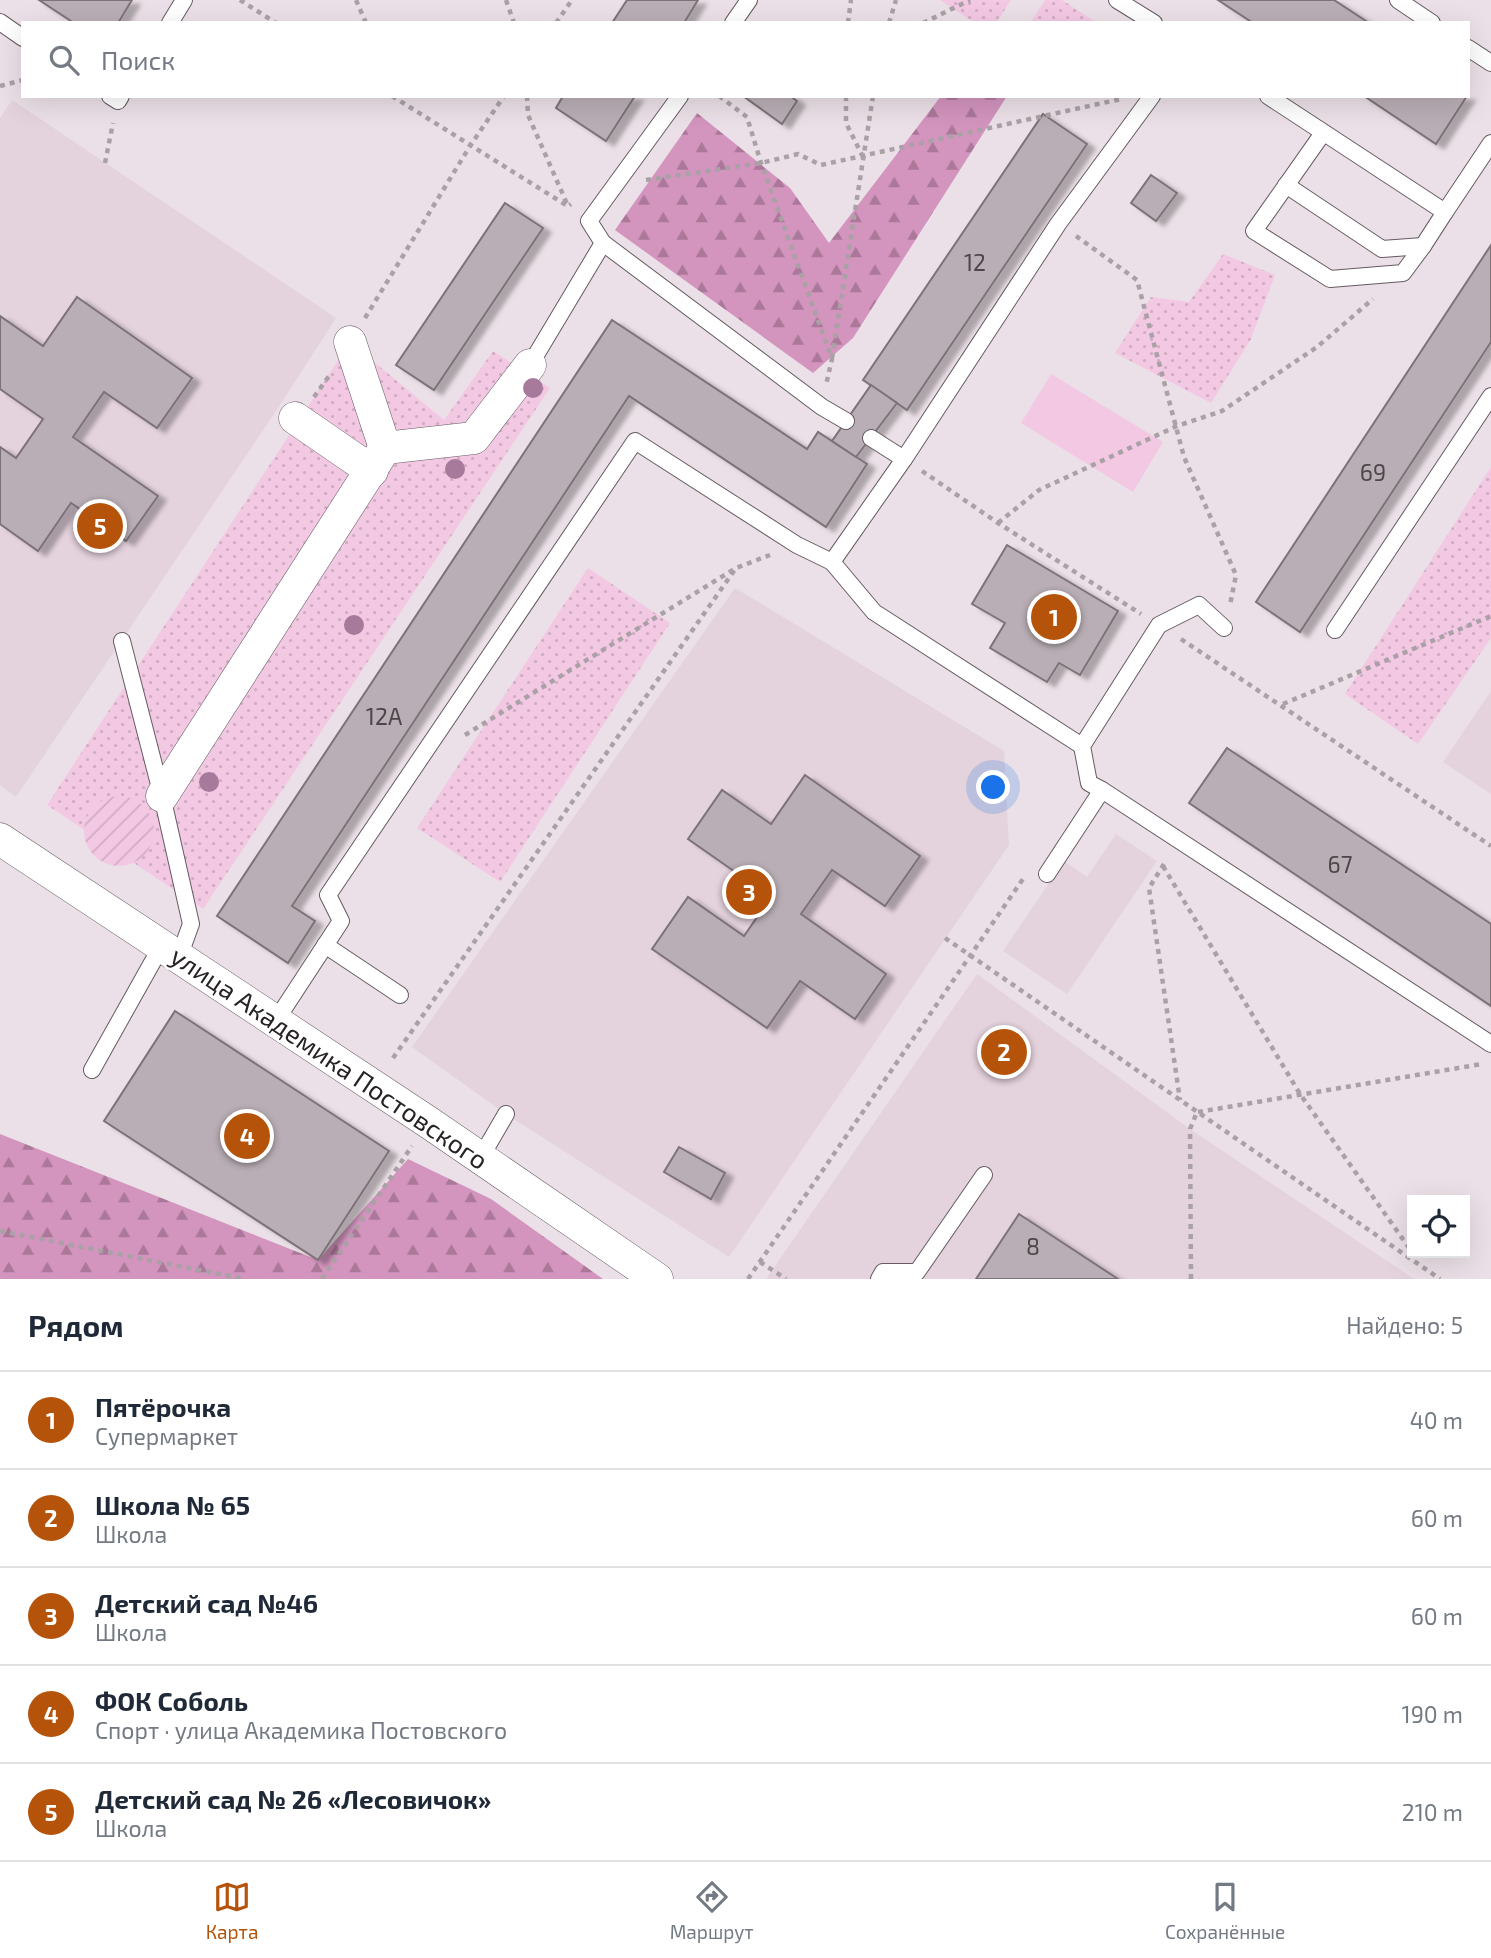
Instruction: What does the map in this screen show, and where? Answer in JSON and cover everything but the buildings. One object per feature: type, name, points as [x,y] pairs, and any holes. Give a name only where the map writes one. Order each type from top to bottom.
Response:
[{"type":"street","points":[[162,796],[379,459],[350,342]]},
{"type":"street","points":[[295,418],[379,459],[474,438],[530,365]]},
{"type":"street","name":"улица Академика Постовского","points":[[0,839],[481,1157],[657,1279]]},
{"type":"lane","points":[[171,21],[184,0]]},
{"type":"lane","points":[[734,21],[749,0]]},
{"type":"lane","points":[[1117,0],[1151,21]]},
{"type":"lane","points":[[1398,0],[1429,21]]},
{"type":"lane","points":[[0,22],[21,37]]},
{"type":"lane","points":[[1470,49],[1491,63]]},
{"type":"lane","points":[[679,98],[589,221],[603,243],[822,407],[846,421]]},
{"type":"lane","points":[[832,562],[904,459],[1058,224],[1151,98]]},
{"type":"lane","points":[[1271,98],[1445,212]]},
{"type":"lane","points":[[1323,133],[1254,231],[1330,279],[1403,273],[1491,142]]},
{"type":"lane","points":[[1286,185],[1382,249],[1423,246]]},
{"type":"lane","points":[[530,365],[603,243]]},
{"type":"lane","points":[[1335,631],[1491,396]]},
{"type":"lane","points":[[871,439],[904,459]]},
{"type":"lane","points":[[275,1022],[341,921],[328,895],[635,441],[797,545],[832,562],[874,612],[1082,746]]},
{"type":"lane","points":[[1224,628],[1199,605],[1160,625],[1082,746],[1089,783],[1491,1044]]},
{"type":"lane","points":[[92,1070],[191,924],[162,796],[122,641]]},
{"type":"lane","points":[[1047,874],[1102,790]]},
{"type":"lane","points":[[325,945],[400,995]]},
{"type":"lane","points":[[481,1157],[506,1114]]},
{"type":"lane","points":[[878,1279],[883,1272],[917,1272],[984,1175]]},
{"type":"path","points":[[240,0],[273,21]]},
{"type":"path","points":[[356,0],[365,21]]},
{"type":"path","points":[[556,21],[572,0]]},
{"type":"path","points":[[848,21],[851,0]]},
{"type":"path","points":[[890,21],[896,0]]},
{"type":"path","points":[[927,21],[970,0]]},
{"type":"path","points":[[508,2],[513,21]]},
{"type":"path","points":[[0,86],[21,81]]},
{"type":"path","points":[[106,163],[116,98]]},
{"type":"path","points":[[395,98],[589,221]]},
{"type":"path","points":[[401,98],[403,103]]},
{"type":"path","points":[[295,418],[319,392],[470,146],[503,98]]},
{"type":"path","points":[[527,98],[528,115],[568,206]]},
{"type":"path","points":[[722,98],[747,117],[832,359]]},
{"type":"path","points":[[846,98],[846,123],[862,156]]},
{"type":"path","points":[[822,407],[832,359],[873,98]]},
{"type":"path","points":[[568,206],[618,184],[761,163],[799,154],[821,165],[1126,98]]},
{"type":"path","points":[[1058,224],[1137,280],[1184,457],[1236,575],[1224,628]]},
{"type":"path","points":[[998,523],[1039,490],[1177,426],[1222,411],[1317,347],[1403,273]]},
{"type":"path","points":[[904,459],[998,523],[1282,705],[1491,846]]},
{"type":"path","points":[[463,737],[736,568],[797,545]]},
{"type":"path","points":[[393,1058],[736,568]]},
{"type":"path","points":[[1282,705],[1491,616]]},
{"type":"path","points":[[1179,840],[1149,888],[1180,1100]]},
{"type":"path","points":[[1163,866],[1300,1094],[1407,1244]]},
{"type":"path","points":[[748,1279],[1026,875]]},
{"type":"path","points":[[945,938],[1440,1279]]},
{"type":"path","points":[[1197,1112],[1491,1063]]},
{"type":"path","points":[[1191,1279],[1190,1129],[1197,1112]]},
{"type":"path","points":[[323,1279],[428,1122]]},
{"type":"path","points":[[0,1231],[245,1279]]},
{"type":"path","points":[[1417,1258],[1424,1268]]},
{"type":"path","points":[[760,1262],[786,1279]]},
{"type":"shaded area","points":[[940,0],[1011,0],[997,21],[972,21]]},
{"type":"shaded area","points":[[1045,0],[1062,0],[1094,21],[1031,21]]},
{"type":"shaded area","points":[[12,100],[336,318],[16,797],[0,785],[0,118]]},
{"type":"shaded area","points":[[1223,254],[1275,275],[1251,339],[1211,403],[1115,353],[1151,297],[1189,302]]},
{"type":"shaded area","points":[[350,342],[444,420],[493,351],[550,388],[203,909],[47,805]]},
{"type":"shaded area","points":[[1051,374],[1163,442],[1133,492],[1021,423]]},
{"type":"shaded area","points":[[1491,467],[1491,638],[1418,744],[1345,694]]},
{"type":"shaded area","points":[[588,568],[670,623],[500,882],[417,828]]},
{"type":"shaded area","points":[[735,588],[1004,751],[1009,845],[729,1257],[506,1114],[412,1047]]},
{"type":"shaded area","points":[[1491,691],[1491,794],[1443,762]]},
{"type":"shaded area","points":[[126,796],[139,802],[148,811],[152,817],[152,845],[144,856],[133,864],[112,866],[94,856],[86,845],[84,824],[94,806],[105,798]]},
{"type":"shaded area","points":[[1116,834],[1157,861],[1067,994],[1003,951],[1064,861],[1087,877]]},
{"type":"shaded area","points":[[977,974],[1190,1129],[1414,1279],[766,1279]]},
{"type":"green space","points":[[939,98],[1006,98],[853,338],[813,373],[615,230],[697,113],[790,188],[829,243]]},
{"type":"green space","points":[[0,1134],[318,1260],[408,1159],[491,1199],[603,1279],[0,1279]]},
{"type":"place","name":"Детский сад № 26 «Лесовичок»","points":[[100,526]]},
{"type":"place","name":"Пятёрочка","points":[[1054,617]]},
{"type":"place","name":"Детский сад №46","points":[[749,892]]},
{"type":"place","name":"Школа № 65","points":[[1004,1052]]},
{"type":"place","name":"ФОК Соболь","points":[[247,1136]]}]
